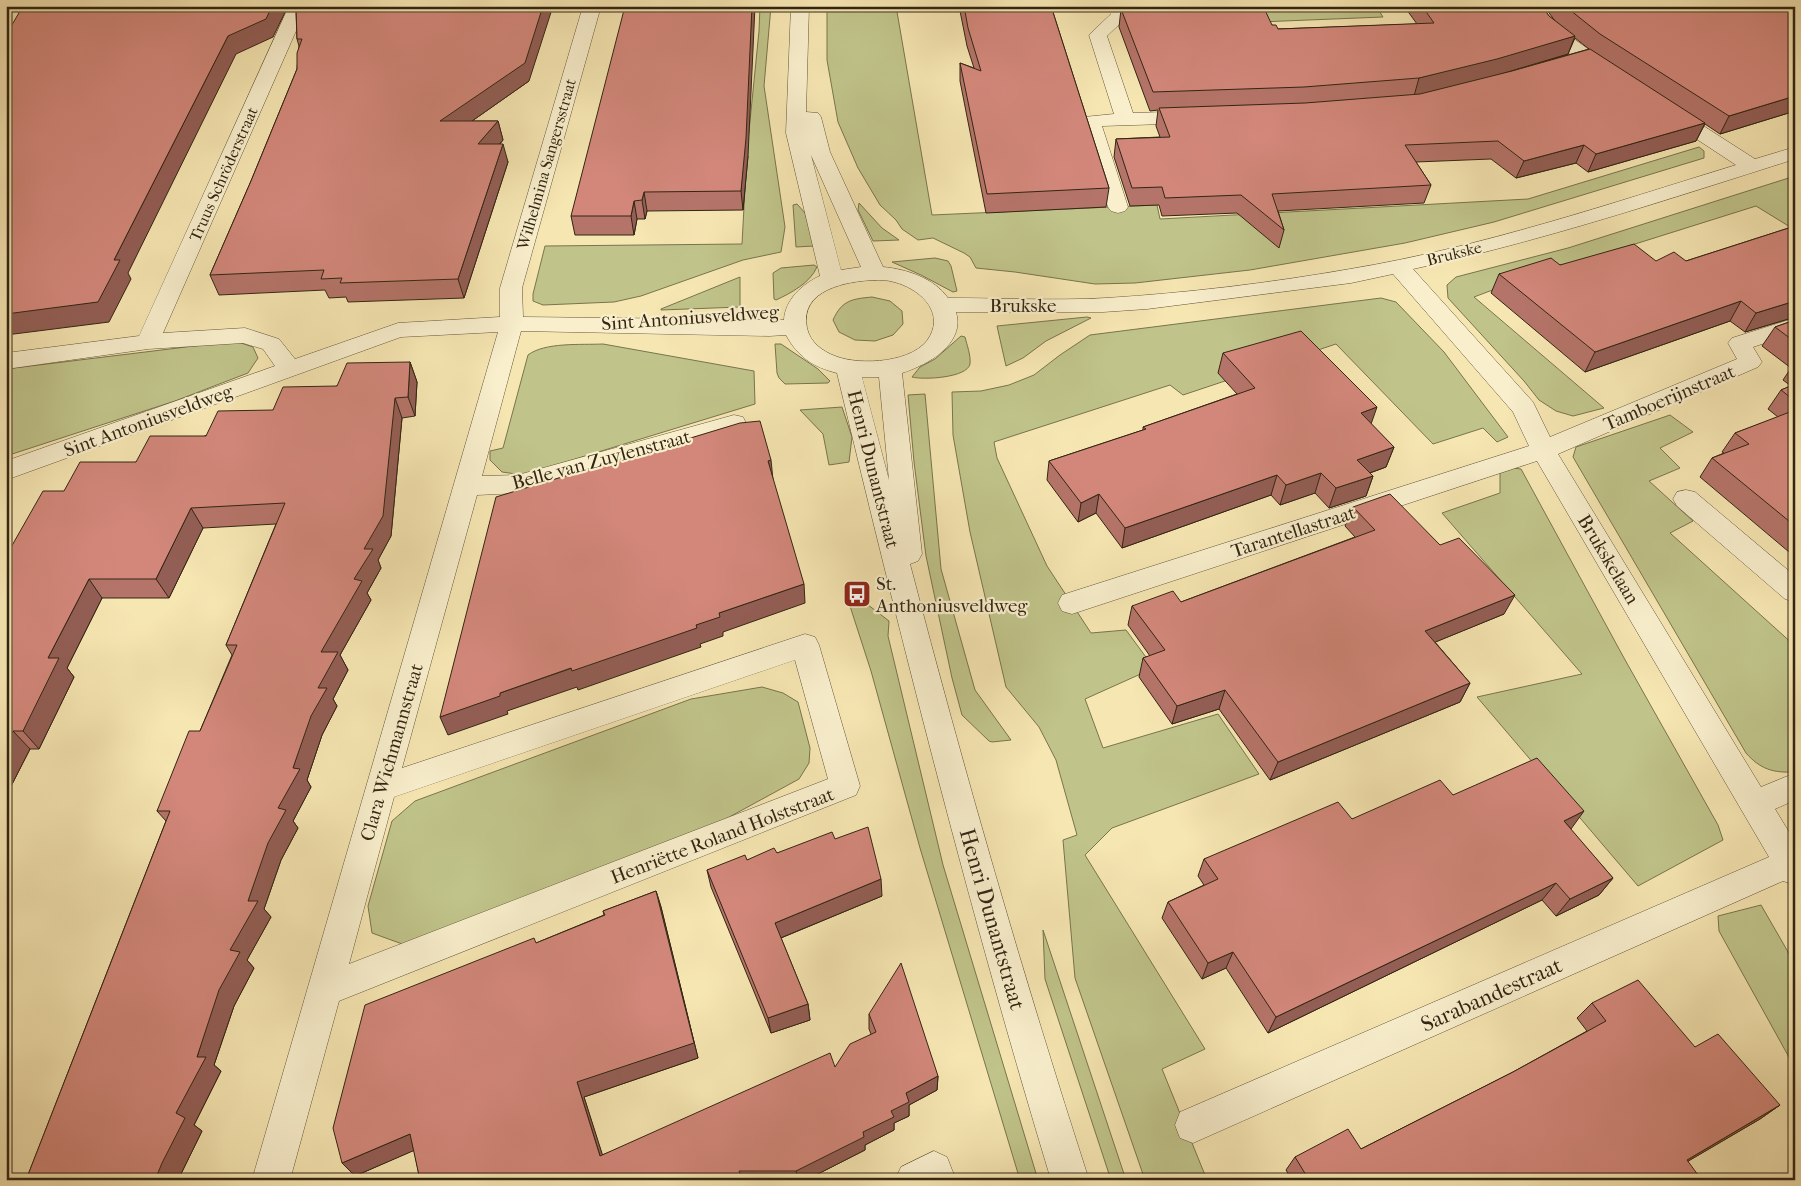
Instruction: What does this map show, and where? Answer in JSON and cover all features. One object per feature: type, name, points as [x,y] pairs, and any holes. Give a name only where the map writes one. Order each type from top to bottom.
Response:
[{"type":"street","name":"Truus Schröderstraat","points":[[148,342],[298,6]]},
{"type":"street","name":"Wilhelmina Sangersstraat","points":[[512,324],[511,288],[592,6]]},
{"type":"street","points":[[800,6],[796,133],[832,280]]},
{"type":"street","points":[[1116,6],[1120,15],[1098,35],[1125,119]]},
{"type":"street","points":[[1533,6],[1576,59],[1625,83]]},
{"type":"street","points":[[798,69],[820,152],[875,273]]},
{"type":"street","points":[[1657,104],[1753,166]]},
{"type":"street","points":[[1118,207],[1091,121],[1212,116]]},
{"type":"street","name":"Brukske","points":[[946,326],[1103,305],[1252,290],[1351,276],[1561,226],[1795,153]]},
{"type":"street","name":"Brukskelaan","points":[[1398,266],[1524,408],[1543,450],[1792,867]]},
{"type":"street","points":[[875,273],[903,277],[927,288],[942,304],[946,315],[946,326],[937,345],[917,359],[890,368],[868,370],[848,368],[821,359],[803,345],[795,319],[804,298],[816,288],[832,280],[853,274],[875,273]]},
{"type":"street","name":"Brukske","points":[[942,304],[1103,305]]},
{"type":"street","name":"Sint Antoniusveldweg","points":[[6,471],[398,330],[512,324],[769,329],[795,319]]},
{"type":"street","name":"Clara Wichmannstraat","points":[[270,1180],[512,324]]},
{"type":"street","name":"Tamboerijnstraat","points":[[1543,450],[1750,362],[1740,343],[1795,325]]},
{"type":"street","points":[[6,361],[148,342],[245,335],[271,344],[290,369]]},
{"type":"street","name":"Henri Dunantstraat","points":[[848,368],[920,657],[1029,1049],[1070,1180]]},
{"type":"street","name":"Henri Dunantstraat","points":[[890,368],[920,657]]},
{"type":"street","name":"Belle van Zuylenstraat","points":[[465,486],[518,484],[734,423]]},
{"type":"street","name":"Tarantellastraat","points":[[1072,603],[1543,450]]},
{"type":"street","points":[[1686,499],[1795,592]]},
{"type":"street","name":"Henriëtte Roland Holststraat","points":[[324,990],[845,786],[804,645],[381,788]]},
{"type":"street","points":[[1754,804],[1795,786]]},
{"type":"street","name":"Sarabandestraat","points":[[1193,1125],[1792,867]]},
{"type":"street","points":[[914,1180],[934,1170],[937,1180]]},
{"type":"green space","points":[[760,6],[771,6],[764,86],[785,227],[781,252],[743,260],[641,296],[614,302],[543,305],[533,301],[545,246],[742,244],[747,151]]},
{"type":"green space","points":[[827,6],[896,6],[932,215],[1157,205],[1160,219],[1528,199],[1699,147],[1704,151],[1704,158],[1494,222],[1405,243],[1250,270],[1135,283],[1095,284],[976,268],[970,257],[964,253],[933,238],[918,240],[902,229],[896,220],[880,205],[858,168],[838,122],[827,60]]},
{"type":"green space","points":[[1250,6],[1376,6],[1383,17],[1259,22]]},
{"type":"green space","points":[[1795,176],[1795,230],[1756,206],[1511,283],[1474,297],[1604,408],[1573,416],[1556,411],[1539,400],[1448,298],[1447,285],[1456,277],[1568,248]]},
{"type":"green space","points":[[859,203],[882,228],[899,240],[873,241],[858,210]]},
{"type":"green space","points":[[797,204],[805,213],[814,246],[796,247],[793,205]]},
{"type":"green space","points":[[935,258],[948,261],[957,291],[953,292],[892,262]]},
{"type":"green space","points":[[814,265],[817,267],[814,273],[805,283],[788,294],[776,300],[774,299],[773,273],[781,268]]},
{"type":"green space","points":[[740,277],[740,307],[661,310],[661,309]]},
{"type":"green space","points":[[872,297],[890,301],[902,311],[903,324],[893,335],[875,341],[855,340],[839,332],[833,320],[840,308],[853,300]]},
{"type":"green space","points":[[1381,298],[1396,302],[1444,352],[1508,437],[1497,442],[1483,428],[1433,444],[1336,344],[1183,395],[1170,385],[994,442],[997,458],[1047,566],[1091,633],[1126,630],[1154,668],[1085,699],[1103,748],[1218,714],[1259,774],[1112,828],[1085,855],[1205,1049],[1162,1069],[1207,1180],[1145,1180],[1075,978],[1063,840],[1077,835],[1056,760],[1039,727],[1006,687],[970,532],[953,435],[952,392],[981,391],[1009,385],[1034,375],[1090,335]]},
{"type":"green space","points":[[1091,318],[1046,341],[1023,358],[1006,366],[997,326]]},
{"type":"green space","points":[[961,336],[965,337],[969,354],[970,364],[967,369],[944,377],[912,377],[920,367],[935,359]]},
{"type":"green space","points":[[235,341],[253,347],[258,358],[248,373],[175,401],[6,456],[6,369]]},
{"type":"green space","points":[[603,344],[754,371],[755,404],[523,475],[502,472],[490,460],[490,451],[503,448],[528,355],[553,346]]},
{"type":"green space","points":[[775,344],[781,344],[818,369],[830,381],[828,383],[785,384],[777,373]]},
{"type":"green space","points":[[925,394],[941,569],[975,690],[1011,740],[989,741],[962,715],[952,678],[926,556],[914,462],[908,395]]},
{"type":"green space","points":[[842,407],[852,437],[849,462],[829,465],[823,434],[800,410]]},
{"type":"green space","points":[[1670,415],[1693,432],[1660,448],[1680,468],[1649,481],[1693,521],[1670,533],[1795,646],[1794,772],[1780,772],[1767,769],[1756,763],[1746,753],[1573,457],[1576,447]]},
{"type":"green space","points":[[1500,469],[1521,469],[1718,825],[1723,840],[1638,886],[1477,697],[1582,674],[1442,513],[1500,493]]},
{"type":"green space","points":[[863,601],[889,621],[888,636],[943,865],[1038,1180],[1020,1180],[920,848],[871,671],[849,603]]},
{"type":"green space","points":[[762,687],[783,693],[798,702],[810,748],[809,763],[799,779],[722,821],[405,945],[372,933],[368,906],[392,821],[415,801],[691,699]]},
{"type":"green space","points":[[1761,905],[1795,964],[1795,1068],[1719,931],[1718,916]]},
{"type":"green space","points":[[1043,930],[1126,1180],[1111,1180],[1045,979]]},
{"type":"building","points":[[23,6],[272,6],[266,19],[228,36],[114,260],[120,260],[98,302],[6,314],[6,35]]},
{"type":"building","points":[[296,6],[543,6],[525,63],[440,121],[498,121],[478,144],[503,144],[458,279],[340,283],[342,278],[321,279],[324,270],[210,275],[297,69],[297,53],[302,39],[297,39]]},
{"type":"building","points":[[625,6],[752,6],[746,138],[741,191],[644,192],[642,200],[634,201],[631,216],[571,216]]},
{"type":"building","points":[[964,6],[1051,6],[1109,188],[987,194],[960,63],[981,71],[968,28]]},
{"type":"building","points":[[1124,6],[1263,6],[1272,25],[1276,25],[1278,29],[1434,23],[1422,6],[1542,6],[1549,16],[1575,36],[1497,59],[1419,78],[1304,87],[1153,92],[1121,9]]},
{"type":"building","points":[[1565,6],[1795,6],[1795,96],[1729,116],[1600,34]]},
{"type":"building","points":[[1590,49],[1705,123],[1596,154],[1584,145],[1524,161],[1498,141],[1405,145],[1431,185],[1272,194],[1284,230],[1241,195],[1165,198],[1162,187],[1132,188],[1116,139],[1170,137],[1159,108],[1305,103],[1420,94]]},
{"type":"building","points":[[1795,226],[1795,301],[1756,313],[1741,301],[1595,352],[1499,274],[1551,258],[1560,265],[1634,244],[1656,261],[1674,252],[1686,261]]},
{"type":"building","points":[[1795,320],[1795,342],[1775,327]]},
{"type":"building","points":[[1301,331],[1377,407],[1361,413],[1394,447],[1357,460],[1373,476],[1336,488],[1321,473],[1286,485],[1277,475],[1125,528],[1099,494],[1081,503],[1049,461],[1146,429],[1143,427],[1255,388],[1223,353]]},
{"type":"building","points":[[410,362],[408,397],[395,398],[383,516],[364,549],[373,549],[354,579],[362,581],[321,652],[338,652],[318,688],[327,688],[311,716],[293,768],[300,769],[278,808],[286,810],[268,843],[248,901],[258,901],[230,950],[240,952],[219,990],[197,1057],[206,1057],[176,1113],[185,1118],[155,1180],[26,1180],[170,811],[157,811],[189,731],[200,731],[237,645],[226,645],[285,503],[191,508],[156,579],[89,579],[48,658],[59,658],[23,731],[13,731],[6,744],[6,556],[43,491],[64,491],[80,462],[136,462],[150,436],[206,436],[218,411],[273,410],[283,387],[337,386],[347,363]]},
{"type":"building","points":[[1795,384],[1795,401],[1781,390]]},
{"type":"building","points":[[1795,410],[1795,526],[1712,458],[1749,444],[1735,433]]},
{"type":"building","points":[[760,421],[771,460],[768,461],[804,584],[719,613],[720,617],[696,625],[697,628],[572,671],[571,668],[440,717],[496,497],[740,423]]},
{"type":"building","points":[[1390,494],[1440,545],[1459,538],[1515,595],[1425,631],[1470,683],[1278,762],[1225,690],[1177,706],[1143,658],[1165,650],[1132,606],[1173,591],[1181,602],[1375,530],[1353,507]]},
{"type":"building","points":[[1537,758],[1584,811],[1564,821],[1613,878],[1570,899],[1556,883],[1276,1017],[1233,952],[1208,963],[1168,902],[1218,879],[1204,859],[1338,802],[1352,819],[1440,780],[1453,795]]},
{"type":"building","points":[[868,827],[881,879],[775,923],[808,1004],[768,1018],[707,870],[745,855],[747,860],[774,848],[777,853],[832,832],[835,839]]},
{"type":"building","points":[[656,891],[694,1043],[577,1082],[600,1156],[830,1053],[835,1067],[850,1044],[876,1032],[869,1014],[901,963],[938,1076],[906,1093],[909,1102],[891,1111],[894,1117],[863,1132],[864,1137],[796,1171],[739,1171],[743,1180],[420,1180],[410,1134],[342,1163],[333,1128],[365,1005],[534,938],[536,943],[605,915],[603,911]]},
{"type":"building","points":[[1638,980],[1695,1047],[1718,1034],[1780,1105],[1687,1160],[1698,1175],[1690,1180],[1309,1180],[1295,1157],[1348,1129],[1361,1149],[1513,1072],[1606,1021],[1592,1003]]},
{"type":"place","name":"St. Anthoniusveldweg","points":[[857,594]]}]
